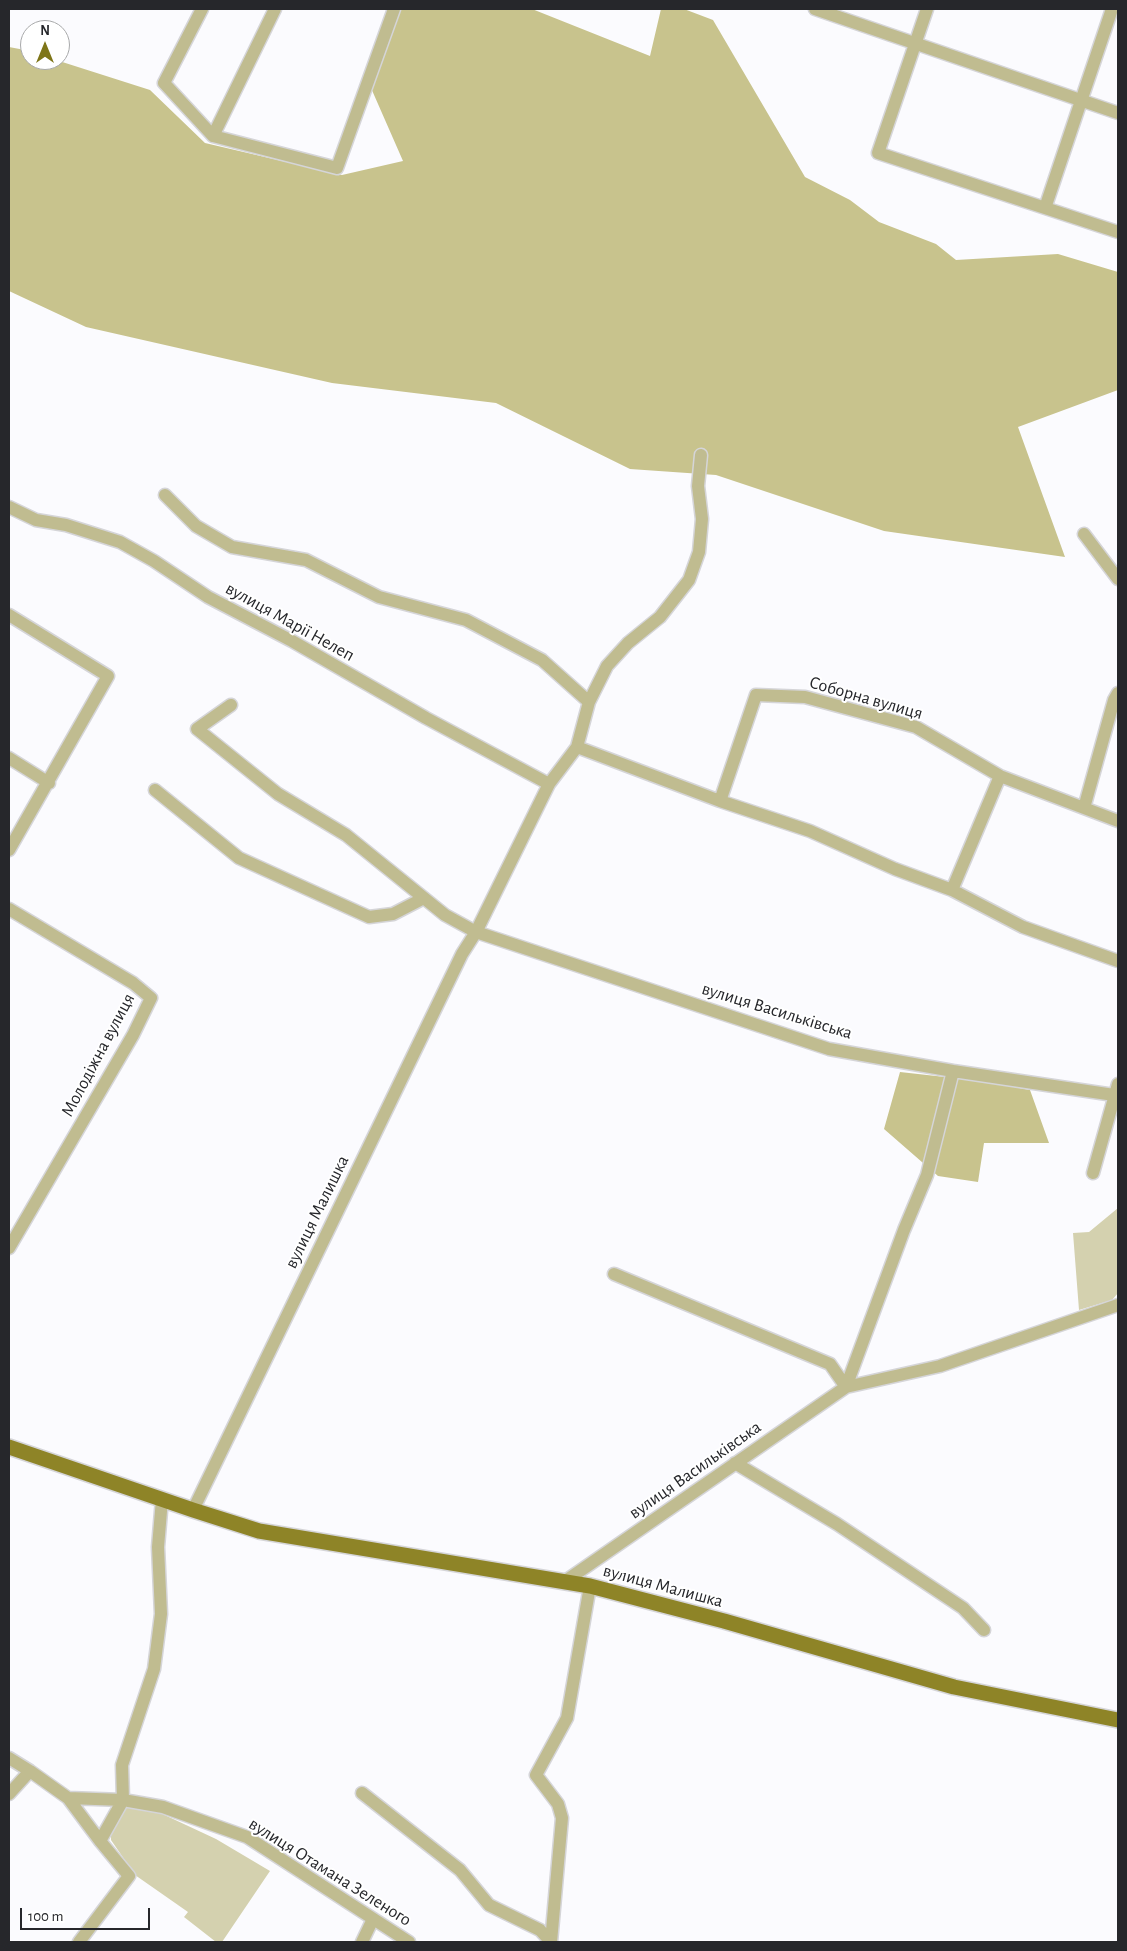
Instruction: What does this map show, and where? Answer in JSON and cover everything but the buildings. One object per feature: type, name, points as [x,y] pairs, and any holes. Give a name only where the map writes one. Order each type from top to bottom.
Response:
[{"type":"main road","name":"вулиця Малишка","points":[[9,1446],[259,1531],[590,1586],[724,1621],[954,1687],[1118,1720]]},
{"type":"street","points":[[202,9],[164,84],[213,136],[337,168],[394,9]]},
{"type":"street","points":[[213,136],[276,9]]},
{"type":"street","points":[[815,9],[1118,113]]},
{"type":"street","points":[[927,9],[878,153],[1118,232]]},
{"type":"street","points":[[1045,208],[1112,9]]},
{"type":"street","points":[[476,932],[549,784],[576,747],[589,702],[606,666],[628,643],[660,617],[689,580],[699,552],[702,519],[698,486],[701,455]]},
{"type":"street","points":[[165,494],[196,526],[232,547],[306,560],[379,597],[466,620],[542,660],[589,702]]},
{"type":"street","name":"вулиця Марії Нелеп","points":[[9,507],[36,520],[66,525],[120,542],[154,561],[208,597],[292,641],[434,723],[549,784]]},
{"type":"street","points":[[1084,534],[1118,579]]},
{"type":"street","points":[[9,615],[108,676],[49,783],[9,850]]},
{"type":"street","points":[[1084,808],[1114,700],[1118,693]]},
{"type":"street","name":"Соборна вулиця","points":[[720,801],[756,696],[805,697],[916,727],[1000,776],[1118,821]]},
{"type":"street","name":"вулиця Васильківська","points":[[232,705],[197,729],[278,794],[346,835],[445,915],[476,932],[829,1049],[953,1071],[1116,1090]]},
{"type":"street","points":[[576,747],[720,801],[810,831],[895,869],[952,890],[1023,928],[1118,961]]},
{"type":"street","points":[[9,758],[49,783]]},
{"type":"street","points":[[952,890],[1000,776]]},
{"type":"street","points":[[155,790],[239,858],[369,917],[393,914],[424,898]]},
{"type":"street","name":"Молодіжна вулиця","points":[[9,909],[132,983],[151,998],[128,1043],[9,1248]]},
{"type":"street","name":"вулиця Малишка","points":[[193,1510],[454,972],[476,932]]},
{"type":"street","points":[[846,1387],[904,1230],[927,1175],[953,1071]]},
{"type":"street","points":[[1093,1174],[1116,1090]]},
{"type":"street","points":[[614,1274],[830,1364],[846,1387]]},
{"type":"street","name":"вулиця Васильківська","points":[[564,1582],[846,1387],[940,1366],[1118,1305]]},
{"type":"street","points":[[735,1463],[837,1524],[963,1608],[984,1630]]},
{"type":"street","points":[[100,1841],[123,1800],[122,1766],[154,1668],[161,1614],[158,1547],[162,1499]]},
{"type":"street","points":[[551,1942],[562,1818],[558,1804],[536,1774],[567,1718],[590,1586]]},
{"type":"street","points":[[9,1758],[30,1770],[68,1798],[129,1876],[79,1942]]},
{"type":"street","points":[[9,1794],[30,1770]]},
{"type":"street","points":[[362,1793],[460,1870],[489,1905],[540,1930],[551,1942]]},
{"type":"street","name":"вулиця Отамана Зеленого","points":[[68,1798],[123,1800],[163,1808],[247,1837],[409,1942]]},
{"type":"street","points":[[362,1942],[373,1919]]},
{"type":"shaded area","points":[[400,9],[532,9],[650,56],[661,9],[684,9],[713,20],[805,177],[850,200],[879,222],[936,244],[956,260],[1058,254],[1118,272],[1118,390],[1018,427],[1065,557],[884,531],[716,475],[630,469],[496,403],[332,383],[86,327],[9,291],[9,47],[20,49],[20,70],[70,70],[70,64],[150,90],[205,143],[342,175],[403,161],[371,88]]},
{"type":"shaded area","points":[[900,1072],[981,1081],[1030,1090],[1049,1143],[984,1143],[978,1182],[938,1176],[884,1129]]},
{"type":"shaded area","points":[[1118,1208],[1118,1293],[1112,1300],[1079,1310],[1073,1233],[1089,1232]]},
{"type":"shaded area","points":[[126,1808],[156,1811],[216,1839],[270,1871],[222,1942],[216,1942],[184,1917],[188,1912],[135,1875],[111,1840],[111,1835]]}]
